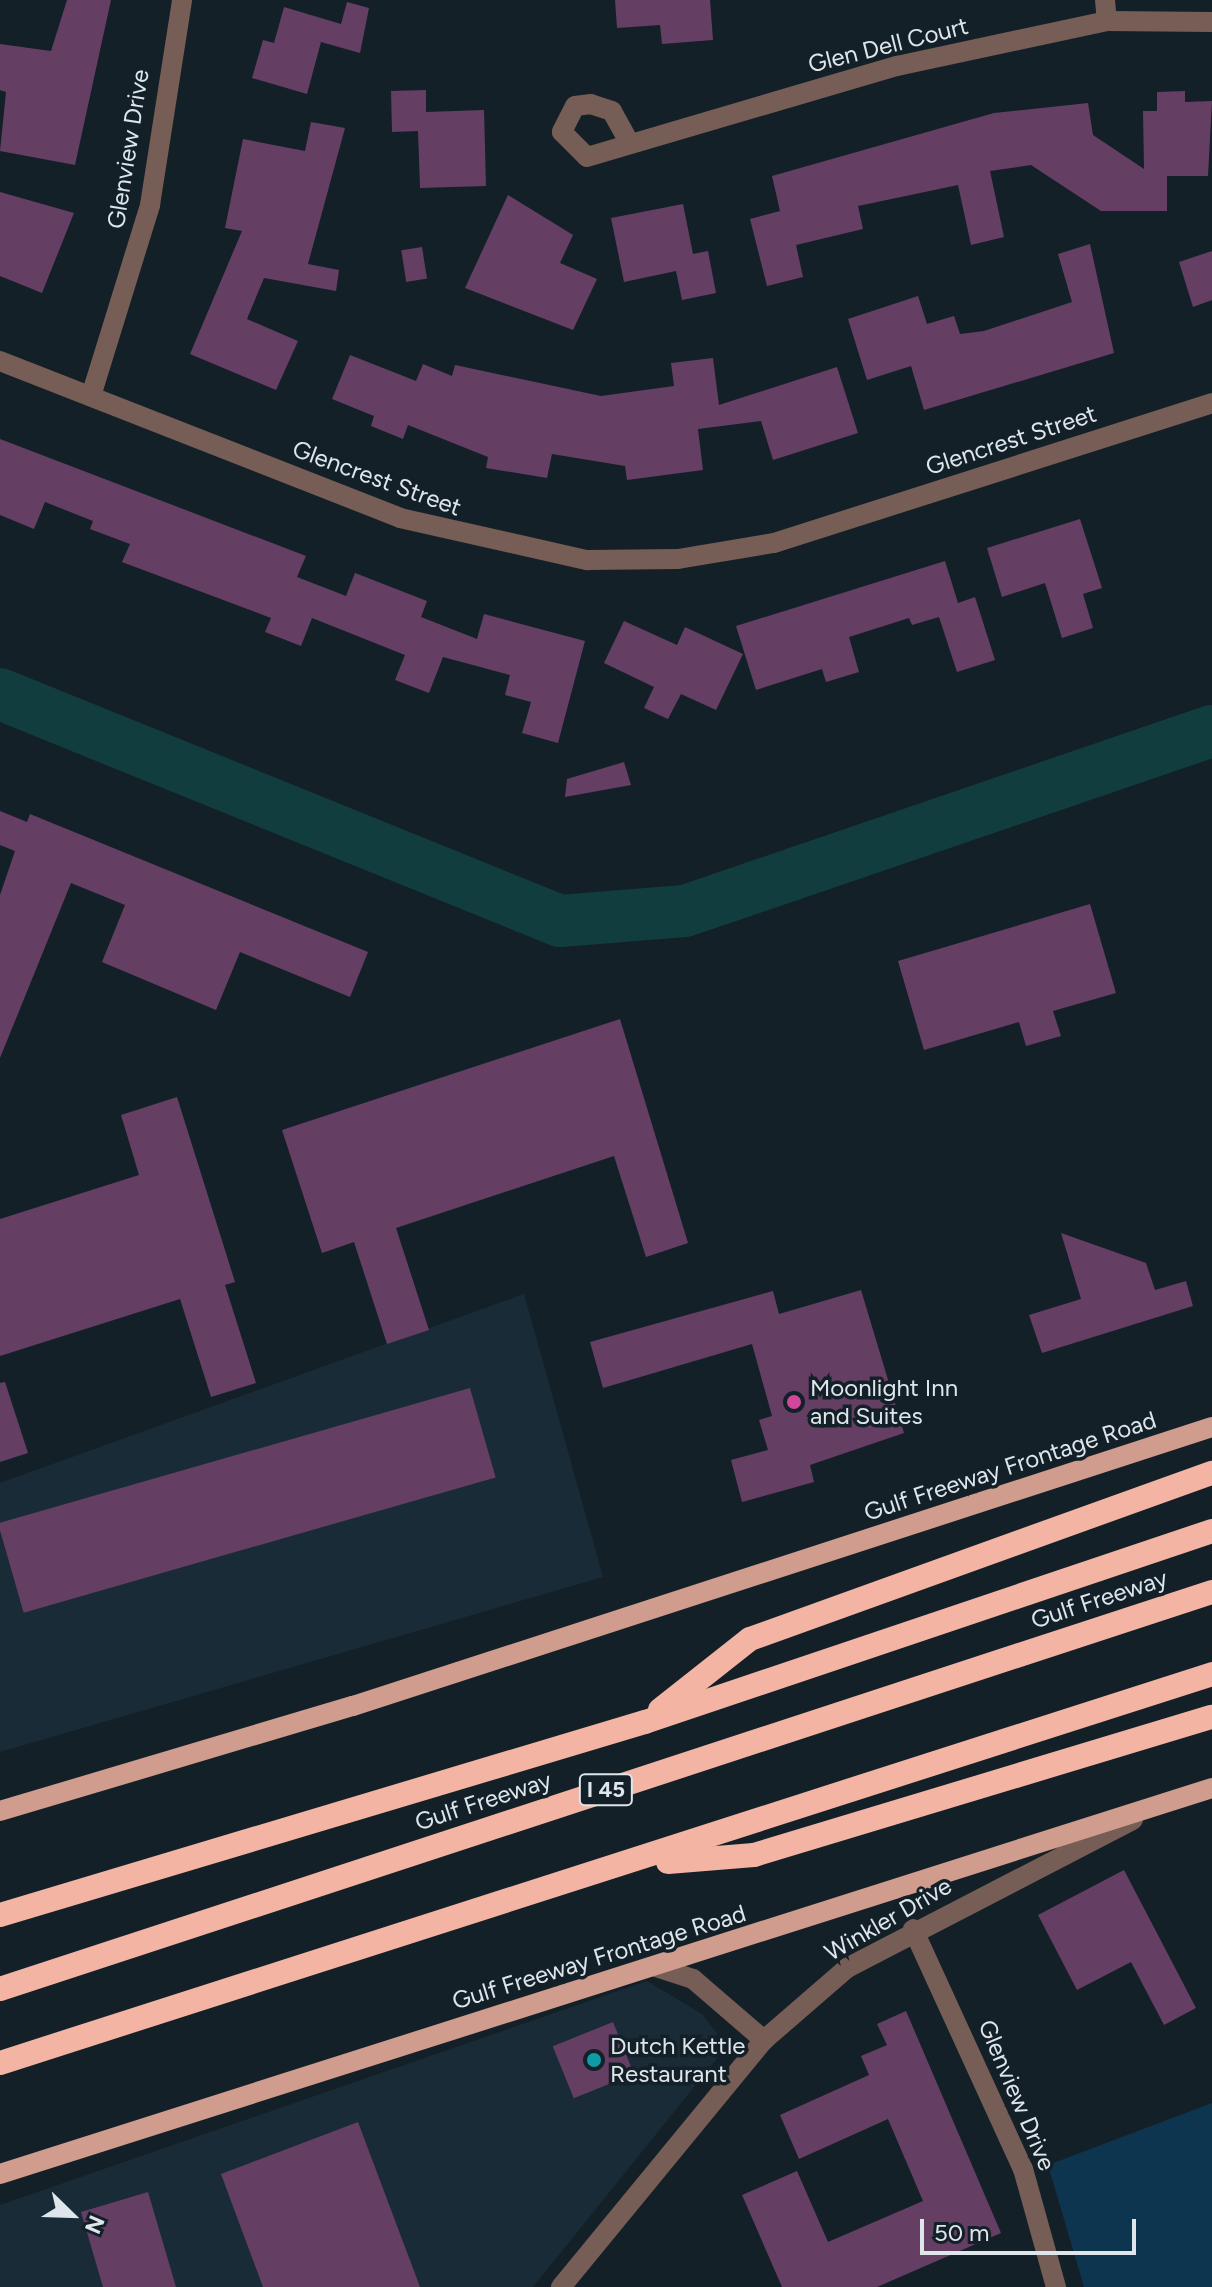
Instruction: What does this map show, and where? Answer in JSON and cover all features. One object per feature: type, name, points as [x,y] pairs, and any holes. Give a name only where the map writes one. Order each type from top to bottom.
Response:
[{"type":"highway","points":[[645,1722],[750,1639],[1212,1473]]},
{"type":"highway","name":"Gulf Freeway","points":[[0,1915],[645,1722],[1212,1531]]},
{"type":"highway","name":"Gulf Freeway","points":[[0,1989],[1212,1592]]},
{"type":"highway","points":[[0,2063],[626,1866],[1212,1674]]},
{"type":"highway","points":[[626,1866],[754,1855],[1212,1717]]},
{"type":"main road","name":"Gulf Freeway Frontage Road","points":[[0,1811],[353,1706],[1212,1427]]},
{"type":"main road","name":"Gulf Freeway Frontage Road","points":[[0,2174],[1212,1788]]},
{"type":"street","name":"Glenview Drive","points":[[91,396],[150,205],[182,0]]},
{"type":"street","name":"Glen Dell Court","points":[[629,142],[1106,10],[1212,22]]},
{"type":"street","name":"Glencrest Street","points":[[0,361],[400,518],[587,560],[678,559],[774,543],[1212,403]]},
{"type":"street","name":"Winkler Drive","points":[[561,2287],[764,2040],[847,1968],[913,1929],[1165,1804]]},
{"type":"street","name":"Glenview Drive","points":[[913,1929],[1023,2169],[1056,2287]]},
{"type":"street","points":[[656,1967],[693,1979],[764,2040]]},
{"type":"shaded area","points":[[524,1294],[603,1577],[0,1752],[0,1483]]},
{"type":"shaded area","points":[[647,1981],[702,2014],[727,2046],[533,2287],[0,2287],[0,2205]]},
{"type":"shaded area","points":[[1212,2103],[1212,2287],[1084,2287],[1048,2165]]},
{"type":"building","points":[[67,0],[111,0],[75,165],[0,151],[6,92],[0,90],[0,44],[51,51]]},
{"type":"building","points":[[615,0],[710,0],[713,40],[662,44],[660,25],[617,28]]},
{"type":"building","points":[[347,2],[369,8],[360,53],[321,42],[307,94],[252,78],[263,40],[274,43],[284,7],[341,24]]},
{"type":"building","points":[[426,90],[426,112],[484,110],[486,186],[420,188],[418,131],[392,132],[391,91]]},
{"type":"building","points":[[1185,91],[1185,102],[1212,101],[1208,176],[1167,176],[1167,211],[1101,211],[1031,165],[990,171],[1004,237],[971,245],[958,185],[858,206],[863,229],[796,245],[803,277],[767,286],[750,219],[780,211],[772,176],[994,113],[1088,103],[1093,135],[1144,169],[1143,111],[1157,111],[1157,92]]},
{"type":"building","points":[[311,122],[345,128],[308,264],[339,270],[336,291],[264,278],[247,319],[298,341],[276,390],[190,354],[242,231],[225,228],[243,139],[305,151]]},
{"type":"building","points":[[0,192],[74,213],[42,293],[0,276]]},
{"type":"building","points":[[508,195],[573,235],[560,263],[597,279],[573,330],[465,288]]},
{"type":"building","points":[[683,204],[693,254],[708,251],[716,293],[682,300],[676,271],[624,282],[611,218]]},
{"type":"building","points":[[1090,244],[1114,353],[924,410],[911,366],[867,380],[848,319],[918,296],[927,324],[954,316],[960,334],[984,331],[1072,302],[1058,254]]},
{"type":"building","points":[[422,247],[427,279],[406,282],[401,250]]},
{"type":"building","points":[[1212,251],[1212,300],[1193,307],[1179,262]]},
{"type":"building","points":[[350,355],[416,381],[423,364],[452,376],[455,365],[601,396],[674,386],[671,363],[713,358],[719,405],[837,367],[858,433],[773,460],[761,421],[698,429],[703,470],[627,480],[625,466],[552,454],[547,478],[486,468],[488,457],[408,425],[403,439],[371,426],[374,416],[332,399]]},
{"type":"building","points":[[0,439],[306,556],[297,577],[346,596],[355,573],[427,601],[421,617],[477,639],[484,614],[585,641],[558,743],[522,733],[531,702],[505,695],[510,675],[443,657],[429,693],[395,680],[405,655],[312,618],[301,646],[265,632],[271,618],[122,562],[130,544],[90,529],[93,521],[45,502],[34,529],[0,515]]},
{"type":"building","points":[[1080,519],[1102,588],[1083,594],[1093,628],[1062,638],[1045,583],[1002,597],[987,548]]},
{"type":"building","points":[[945,561],[958,603],[975,597],[995,660],[957,672],[939,617],[912,625],[909,618],[849,637],[859,672],[826,682],[822,669],[756,690],[736,626]]},
{"type":"building","points":[[624,621],[677,645],[685,627],[743,654],[716,710],[681,694],[668,719],[644,708],[654,687],[604,663]]},
{"type":"building","points":[[624,762],[631,785],[565,797],[567,779]]},
{"type":"building","points":[[0,811],[27,822],[30,814],[368,952],[350,997],[240,952],[216,1010],[102,962],[125,905],[71,883],[0,1058],[0,895],[15,851],[0,845]]},
{"type":"building","points":[[1090,904],[1116,993],[1053,1011],[1061,1036],[1026,1046],[1019,1022],[924,1050],[898,961]]},
{"type":"building","points":[[620,1019],[688,1243],[646,1257],[614,1156],[396,1228],[429,1330],[387,1344],[354,1242],[322,1253],[282,1130]]},
{"type":"building","points":[[177,1097],[235,1282],[225,1285],[256,1383],[211,1397],[180,1299],[0,1356],[0,1219],[139,1175],[121,1115]]},
{"type":"building","points":[[1061,1233],[1146,1263],[1155,1290],[1186,1281],[1193,1306],[1042,1353],[1029,1315],[1081,1299]]},
{"type":"building","name":"Moonlight Inn and Suites","points":[[861,1290],[904,1433],[810,1465],[814,1482],[742,1502],[731,1460],[768,1450],[759,1420],[772,1416],[752,1344],[603,1388],[590,1342],[773,1291],[779,1314]]},
{"type":"building","points":[[5,1382],[28,1453],[0,1462],[0,1383]]},
{"type":"building","points":[[470,1388],[496,1477],[24,1613],[0,1523]]},
{"type":"building","points":[[1124,1870],[1196,2008],[1164,2025],[1131,1962],[1077,1990],[1038,1915]]},
{"type":"building","points":[[906,2011],[1001,2233],[877,2287],[782,2287],[742,2195],[797,2171],[828,2242],[923,2201],[888,2119],[799,2159],[780,2115],[869,2075],[861,2056],[887,2045],[877,2024]]},
{"type":"building","name":"Dutch Kettle Restaurant","points":[[613,2022],[634,2074],[574,2098],[553,2046]]},
{"type":"building","points":[[358,2122],[420,2287],[263,2287],[221,2174]]},
{"type":"building","points":[[148,2192],[176,2287],[103,2287],[81,2212]]},
{"type":"waterway","points":[[0,694],[560,921],[685,911],[1212,731]]},
{"type":"place","name":"Moonlight Inn and Suites","points":[[794,1402]]},
{"type":"place","name":"Dutch Kettle Restaurant","points":[[594,2060]]}]
